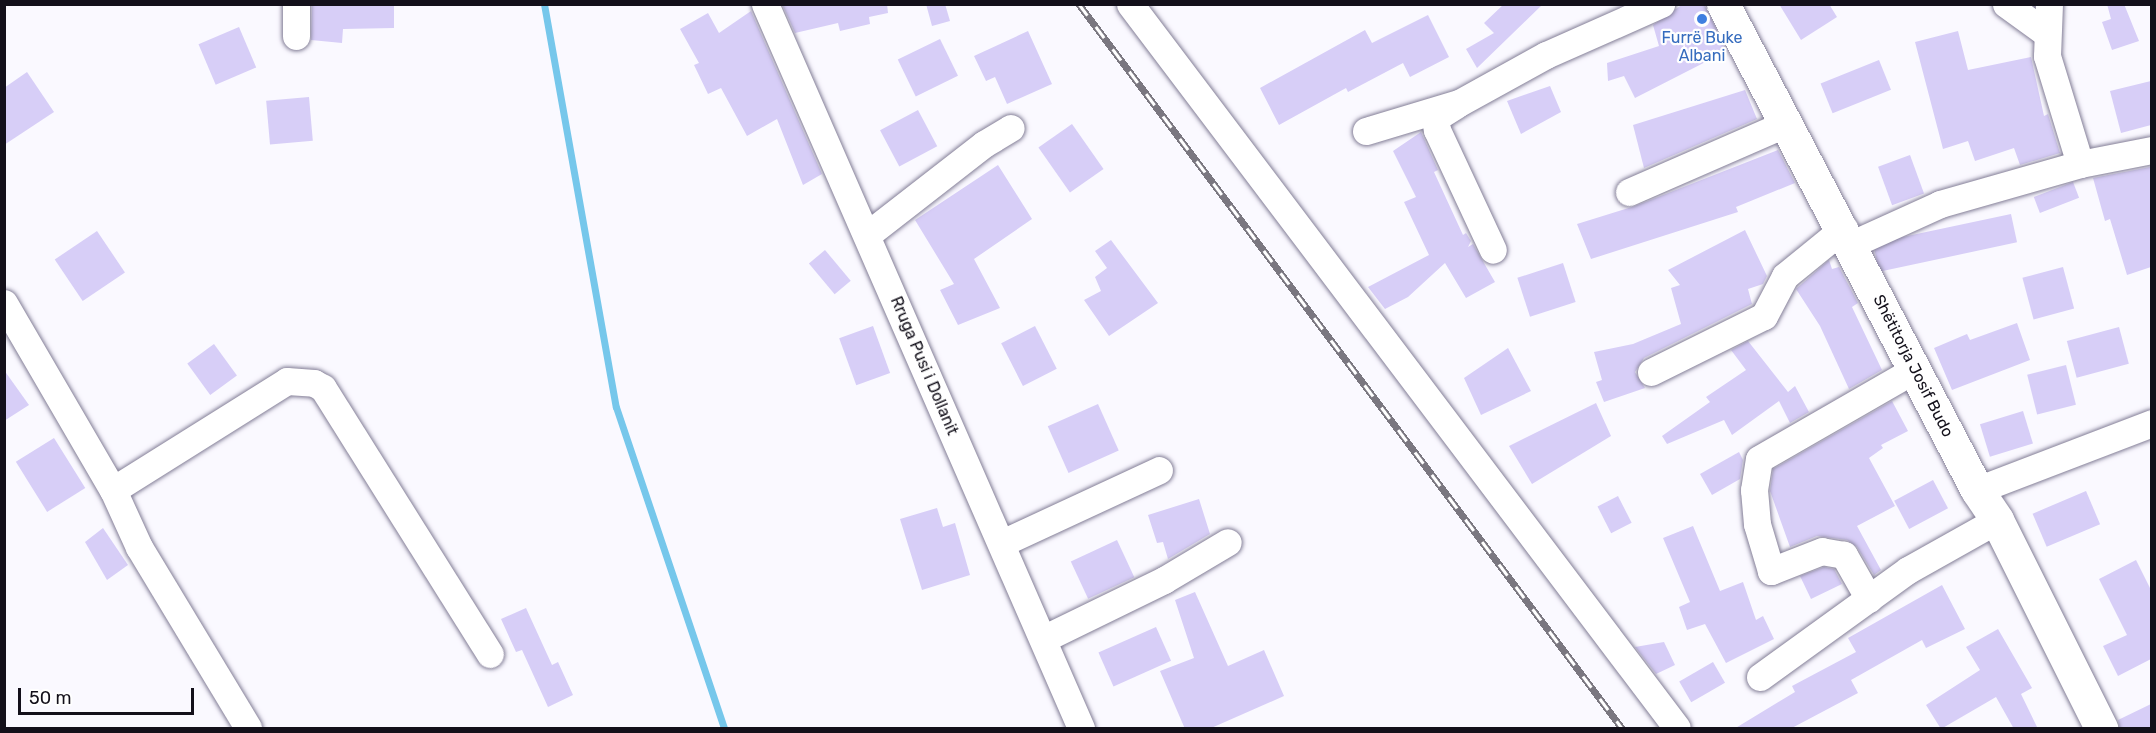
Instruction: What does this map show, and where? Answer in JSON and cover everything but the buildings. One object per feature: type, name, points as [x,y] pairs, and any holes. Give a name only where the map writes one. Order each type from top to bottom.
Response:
[{"type":"main road","name":"Shëtitorja Josif Budo","points":[[1723,4],[1785,124],[1848,236],[1914,370],[1977,490],[1997,520],[2101,729]]},
{"type":"street","points":[[296,4],[296,36]]},
{"type":"street","name":"Rruga Pusi i Dollanit","points":[[765,4],[1002,543],[1081,729]]},
{"type":"street","points":[[1130,4],[1677,729]]},
{"type":"street","points":[[1493,250],[1437,130],[1436,118],[1546,55],[1661,4]]},
{"type":"street","points":[[2006,4],[2046,33]]},
{"type":"street","points":[[2049,4],[2046,33],[2047,56],[2080,164]]},
{"type":"street","points":[[1366,131],[1459,103]]},
{"type":"street","points":[[1629,192],[1785,124]]},
{"type":"street","points":[[867,235],[984,144],[1011,128]]},
{"type":"street","points":[[1651,372],[1764,316],[1785,276],[1848,236],[1940,204],[2080,164],[2151,150]]},
{"type":"street","points":[[4,303],[113,490],[139,547],[249,729]]},
{"type":"street","points":[[1869,599],[1844,555],[1822,551],[1771,571],[1757,524],[1754,490],[1759,459],[1914,370]]},
{"type":"street","points":[[113,490],[287,381],[314,383],[323,388],[490,654]]},
{"type":"street","points":[[1977,490],[2151,423]]},
{"type":"street","points":[[1002,543],[1159,470]]},
{"type":"street","points":[[1760,677],[1908,570],[1997,520]]},
{"type":"street","points":[[1043,639],[1164,580],[1228,542]]},
{"type":"waterway","points":[[544,4],[616,407],[724,728]]},
{"type":"railway","points":[[1079,4],[1622,728]]},
{"type":"place","name":"Furrë Buke Albani","points":[[1702,19]]}]
